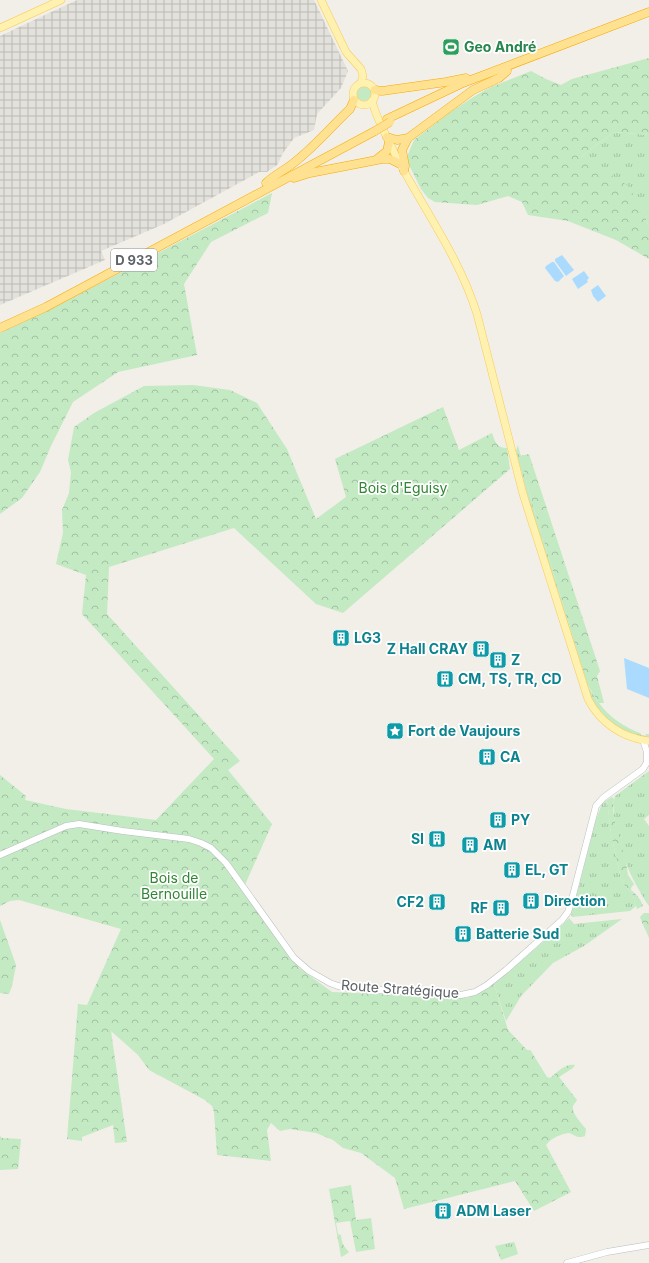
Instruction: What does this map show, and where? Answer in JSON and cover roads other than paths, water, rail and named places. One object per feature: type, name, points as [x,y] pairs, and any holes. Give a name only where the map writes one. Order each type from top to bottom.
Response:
[{"type":"highway","points":[[266,186],[389,121],[506,69],[649,12]]},
{"type":"highway","points":[[375,90],[382,92],[446,82],[466,78],[494,68],[506,69],[649,17]]},
{"type":"highway","points":[[377,160],[387,151],[388,139],[397,140],[408,138],[473,90],[499,78],[506,69]]},
{"type":"highway","points":[[277,180],[350,109],[354,100]]},
{"type":"highway","points":[[277,180],[377,160],[390,159],[402,167],[405,166],[402,150],[408,138]]},
{"type":"highway","name":"D 933","points":[[0,322],[51,298],[266,186]]},
{"type":"highway","name":"D 933","points":[[0,328],[46,307],[266,186]]},
{"type":"main road","points":[[0,28],[61,0]]},
{"type":"main road","points":[[321,0],[346,52],[361,69],[365,83],[375,90],[375,96],[370,103],[361,105],[354,100],[352,93],[354,88],[365,83]]},
{"type":"main road","points":[[370,103],[402,167],[462,272],[470,293],[477,314],[523,494],[588,699],[598,714],[612,727],[630,737],[647,741]]},
{"type":"street","name":"Route Stratégique","points":[[0,855],[66,826],[79,824],[189,839],[211,848],[226,863],[294,958],[309,971],[330,983],[348,988],[461,995],[475,992],[488,985],[565,916],[571,903],[596,806],[603,798],[643,769],[648,761],[647,741]]},
{"type":"street","points":[[567,1263],[607,1252],[649,1245]]},
{"type":"water","points":[[562,255],[574,270],[566,276],[555,261],[555,259]]},
{"type":"water","points":[[554,262],[564,276],[558,282],[555,281],[545,268]]},
{"type":"water","points":[[584,271],[589,278],[587,280],[588,282],[578,289],[572,279]]},
{"type":"water","points":[[598,285],[606,296],[598,302],[593,296],[591,290]]},
{"type":"water","points":[[624,658],[649,668],[649,698],[627,689]]},
{"type":"place","name":"Geo André","points":[[451,47]]},
{"type":"place","name":"LG3","points":[[341,638]]},
{"type":"place","name":"Z Hall CRAY","points":[[481,649]]},
{"type":"place","name":"Z","points":[[498,660]]},
{"type":"place","name":"CM, TS, TR, CD","points":[[445,679]]},
{"type":"place","name":"Fort de Vaujours","points":[[395,731]]},
{"type":"place","name":"CA","points":[[487,757]]},
{"type":"place","name":"PY","points":[[498,820]]},
{"type":"place","name":"SI","points":[[437,839]]},
{"type":"place","name":"AM","points":[[470,845]]},
{"type":"place","name":"EL, GT","points":[[512,870]]},
{"type":"place","name":"Direction","points":[[531,901]]},
{"type":"place","name":"CF2","points":[[437,902]]},
{"type":"place","name":"RF","points":[[501,908]]},
{"type":"place","name":"Batterie Sud","points":[[463,934]]},
{"type":"place","name":"ADM Laser","points":[[443,1211]]},
{"type":"park label","name":"Bois d'Eguisy","points":[[403,488]]},
{"type":"park label","name":"Bois de Bernouille","points":[[174,886]]}]
